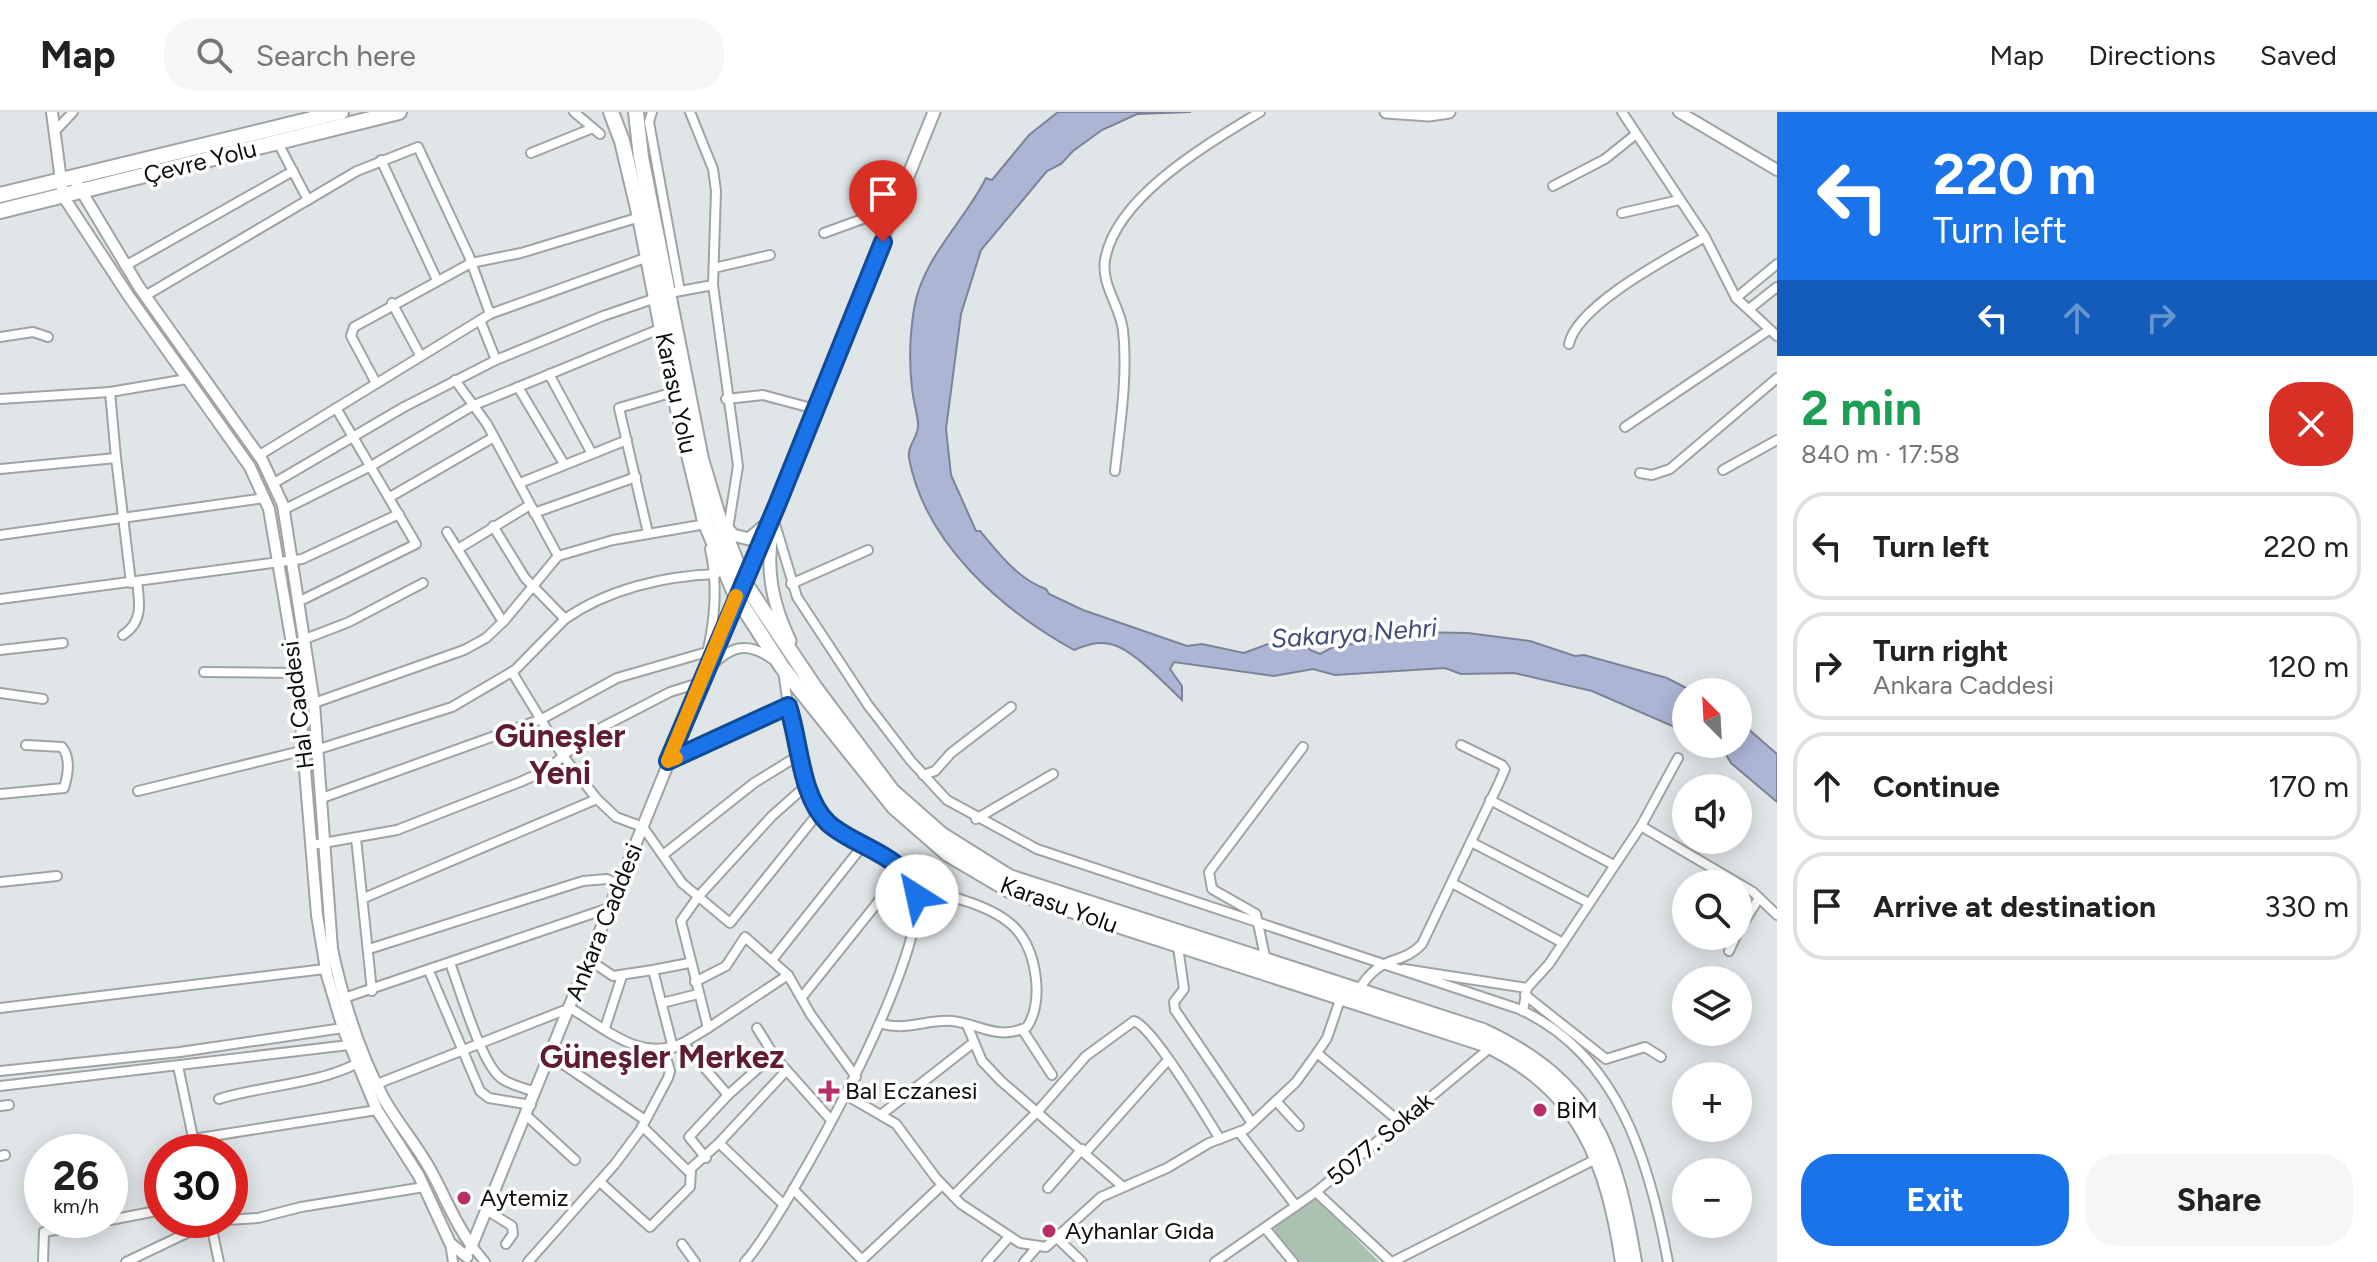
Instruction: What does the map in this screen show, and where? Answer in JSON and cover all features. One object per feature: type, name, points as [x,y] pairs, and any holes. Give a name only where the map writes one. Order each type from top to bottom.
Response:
[{"type":"highway","name":"Çevre Yolu","points":[[0,195],[341,112]]},
{"type":"highway","name":"Çevre Yolu","points":[[1,212],[399,112]]},
{"type":"highway","name":"Karasu Yolu","points":[[611,112],[622,141],[648,257],[669,294],[662,328],[674,392],[736,596],[782,667],[894,807],[948,854],[1009,890],[1491,1047],[1522,1063],[1555,1089],[1581,1124],[1599,1157],[1613,1202],[1623,1262]]},
{"type":"highway","name":"Karasu Yolu","points":[[636,112],[641,157],[711,519],[744,582],[815,688],[892,791],[930,826],[973,856],[1035,887],[1483,1031],[1509,1043],[1544,1066],[1572,1093],[1606,1144],[1617,1171],[1634,1262]]},
{"type":"main road","points":[[744,582],[934,112]]},
{"type":"main road","points":[[1386,112],[1429,115],[1449,112]]},
{"type":"main road","points":[[711,519],[740,537],[756,536],[777,505]]},
{"type":"main road","points":[[777,505],[767,561],[774,602],[815,688]]},
{"type":"street","points":[[52,112],[67,179]]},
{"type":"street","points":[[55,131],[73,112]]},
{"type":"street","points":[[531,153],[597,131],[574,112]]},
{"type":"street","points":[[652,112],[649,122],[669,294]]},
{"type":"street","points":[[690,112],[715,180],[713,285],[726,399],[738,466],[728,529]]},
{"type":"street","points":[[1115,471],[1123,332],[1105,278],[1109,245],[1120,223],[1152,188],[1260,112]]},
{"type":"street","points":[[1622,112],[1705,237],[1736,298],[1773,333],[1625,427]]},
{"type":"street","points":[[1679,112],[1777,170]]},
{"type":"street","points":[[1553,186],[1605,159],[1635,135]]},
{"type":"street","points":[[278,143],[308,200]]},
{"type":"street","points":[[145,296],[381,160],[418,147],[471,263],[490,314]]},
{"type":"street","points":[[381,160],[437,280]]},
{"type":"street","points":[[125,266],[293,171]]},
{"type":"street","name":"Hal Caddesi","points":[[67,179],[79,192],[145,296],[274,483],[283,510],[314,703],[332,949],[344,998],[377,1084],[431,1170],[456,1225],[472,1246]]},
{"type":"street","name":"Hal Caddesi","points":[[67,179],[63,196],[250,467],[265,498],[297,673],[325,969],[356,1064],[377,1110],[424,1187],[450,1243],[466,1260]]},
{"type":"street","points":[[1622,213],[1679,200]]},
{"type":"street","points":[[824,233],[879,213],[894,214]]},
{"type":"street","points":[[376,383],[351,336],[354,327],[392,303],[471,263],[521,253],[640,217]]},
{"type":"street","points":[[1569,344],[1575,328],[1593,307],[1705,237]]},
{"type":"street","points":[[714,268],[770,255]]},
{"type":"street","points":[[258,456],[490,314],[648,257]]},
{"type":"street","points":[[1736,298],[1777,264]]},
{"type":"street","points":[[274,483],[496,360],[603,316],[669,294],[713,285]]},
{"type":"street","points":[[1749,309],[1777,287]]},
{"type":"street","points":[[392,303],[420,355]]},
{"type":"street","points":[[480,320],[496,360]]},
{"type":"street","points":[[283,510],[373,465],[472,406],[662,328]]},
{"type":"street","points":[[0,337],[33,332],[48,337]]},
{"type":"street","points":[[549,374],[591,452]]},
{"type":"street","points":[[1640,473],[1652,475],[1670,469],[1777,378]]},
{"type":"street","points":[[0,399],[110,392],[187,379]]},
{"type":"street","points":[[455,380],[494,437],[558,556]]},
{"type":"street","points":[[518,387],[564,464]]},
{"type":"street","points":[[110,392],[122,518],[139,615],[134,627],[123,635]]},
{"type":"street","points":[[648,533],[619,408],[674,392]]},
{"type":"street","points":[[726,399],[763,395],[815,409]]},
{"type":"street","points":[[298,602],[416,544],[373,465],[336,408]]},
{"type":"street","points":[[390,497],[494,437]]},
{"type":"street","points":[[520,483],[627,440]]},
{"type":"street","points":[[1723,470],[1777,440]]},
{"type":"street","points":[[0,469],[116,458]]},
{"type":"street","points":[[458,549],[493,526],[532,509],[636,477]]},
{"type":"street","points":[[0,535],[265,498]]},
{"type":"street","points":[[0,599],[292,561],[399,514]]},
{"type":"street","points":[[314,703],[464,650],[486,638],[558,556],[648,533],[688,528],[711,519],[716,574],[715,619],[701,679]]},
{"type":"street","points":[[774,522],[791,584],[868,705],[923,775],[947,800],[976,819],[1037,849],[1523,1011],[1579,1051],[1619,1104],[1637,1139],[1651,1180],[1668,1262]]},
{"type":"street","points":[[493,526],[533,586],[565,619]]},
{"type":"street","points":[[447,532],[503,622]]},
{"type":"street","points":[[791,584],[868,550]]},
{"type":"street","points":[[319,749],[452,707],[512,672],[565,619],[605,596],[629,588],[716,574]]},
{"type":"street","name":"Ankara Caddesi","points":[[466,1260],[529,1111],[701,679],[744,582]]},
{"type":"street","points":[[305,639],[349,622],[423,583]]},
{"type":"street","points":[[0,650],[63,643]]},
{"type":"street","points":[[312,845],[397,830],[520,782],[547,770],[587,735],[701,679],[723,653],[740,645],[759,649],[782,667],[788,706],[808,784],[828,822],[899,866],[923,893],[991,912],[1015,928],[1026,947],[1035,978],[1036,1003],[1031,1020],[1022,1029],[992,1034],[947,1021],[898,1029],[882,1024]]},
{"type":"street","points":[[322,798],[542,719],[617,678],[707,652]]},
{"type":"street","points":[[204,672],[297,673]]},
{"type":"street","points":[[512,672],[563,756],[597,799],[616,817],[643,827],[698,897],[730,923],[820,811]]},
{"type":"street","points":[[0,693],[43,699]]},
{"type":"street","points":[[668,761],[788,706]]},
{"type":"street","points":[[923,775],[935,771],[951,753],[1011,707]]},
{"type":"street","points":[[0,794],[64,788],[67,777],[62,747],[26,745]]},
{"type":"street","points":[[1358,991],[1378,965],[1420,947],[1504,768],[1461,745]]},
{"type":"street","points":[[1266,961],[1256,914],[1212,889],[1209,872],[1303,747]]},
{"type":"street","points":[[138,791],[305,750]]},
{"type":"street","points":[[663,855],[754,783],[801,754]]},
{"type":"street","points":[[1523,1011],[1526,992],[1563,943],[1641,826],[1678,758]]},
{"type":"street","points":[[976,819],[1053,774]]},
{"type":"street","points":[[708,1028],[689,963],[682,917],[772,816],[808,784]]},
{"type":"street","points":[[364,898],[597,799]]},
{"type":"street","points":[[1490,800],[1614,865]]},
{"type":"street","points":[[1641,826],[1759,898],[1777,915]]},
{"type":"street","points":[[356,838],[372,991]]},
{"type":"street","points":[[1471,842],[1589,903]]},
{"type":"street","points":[[772,960],[864,844]]},
{"type":"street","points":[[802,997],[878,902],[899,866]]},
{"type":"street","points":[[0,882],[57,876]]},
{"type":"street","points":[[369,949],[583,881],[607,879],[619,885]]},
{"type":"street","points":[[1452,883],[1563,943]]},
{"type":"street","points":[[745,1262],[784,1205],[882,1024],[913,935],[917,896],[915,886]]},
{"type":"street","points":[[1752,909],[1759,898]]},
{"type":"street","points":[[344,998],[609,908]]},
{"type":"street","points":[[695,982],[726,966],[745,937],[788,975],[856,1077]]},
{"type":"street","points":[[1178,947],[1184,989],[1174,1002],[1175,1010],[1252,1123]]},
{"type":"street","points":[[588,959],[613,976],[689,963]]},
{"type":"street","points":[[450,963],[480,1045],[502,1080],[535,1092]]},
{"type":"street","points":[[0,1008],[325,969]]},
{"type":"street","points":[[1391,969],[1423,969],[1526,992],[1606,1059],[1645,1047],[1661,1057]]},
{"type":"street","points":[[528,1262],[600,1182],[644,1123],[670,1071],[662,1003],[653,970]]},
{"type":"street","points":[[429,971],[480,1091],[489,1098],[529,1111],[575,1160]]},
{"type":"street","points":[[377,1084],[570,1008],[645,1051],[668,1049],[708,1028],[788,975]]},
{"type":"street","points":[[605,1028],[622,976]]},
{"type":"street","points":[[662,1003],[698,994]]},
{"type":"street","points":[[846,1095],[896,1124],[953,1196],[1009,1237],[1046,1247],[1101,1197],[1252,1123],[1276,1101],[1317,1053],[1327,1038],[1341,997]]},
{"type":"street","points":[[953,1196],[1038,1111],[1086,1056],[1134,1021],[1142,1024],[1220,1139]]},
{"type":"street","points":[[967,1025],[982,1061],[1001,1081],[1122,1186]]},
{"type":"street","points":[[0,1071],[180,1052],[343,1028]]},
{"type":"street","points":[[757,1028],[786,1071],[831,1120]]},
{"type":"street","points":[[1022,1029],[1052,1075]]},
{"type":"street","points":[[683,1043],[728,1095]]},
{"type":"street","points":[[882,1114],[973,1043]]},
{"type":"street","points":[[0,1086],[349,1045]]},
{"type":"street","name":"5077. Sokak","points":[[1215,1262],[1316,1192],[1491,1047]]},
{"type":"street","points":[[1317,1053],[1400,1122]]},
{"type":"street","points":[[706,1158],[689,1137],[728,1095],[772,1055],[775,1057]]},
{"type":"street","points":[[551,1056],[644,1123],[691,1171]]},
{"type":"street","points":[[1048,1188],[1168,1060]]},
{"type":"street","points":[[219,1099],[326,1077],[356,1064]]},
{"type":"street","points":[[178,1066],[192,1134]]},
{"type":"street","points":[[600,1182],[650,1227],[690,1187],[691,1171],[786,1071]]},
{"type":"street","points":[[1276,1101],[1299,1126]]},
{"type":"street","points":[[225,1134],[377,1110]]},
{"type":"street","points":[[1239,1132],[1296,1206]]},
{"type":"street","points":[[719,1143],[784,1205]]},
{"type":"street","points":[[1316,1192],[1391,1262],[1599,1157]]},
{"type":"street","points":[[793,1189],[862,1260],[942,1185]]},
{"type":"street","points":[[248,1219],[424,1187]]},
{"type":"street","points":[[488,1211],[512,1226],[513,1234],[506,1244]]},
{"type":"street","points":[[1265,1228],[1293,1262]]},
{"type":"street","points":[[987,1262],[1009,1237]]},
{"type":"street","points":[[1056,1237],[1082,1262]]},
{"type":"street","points":[[43,1262],[44,1238]]},
{"type":"street","points":[[126,1262],[175,1238]]},
{"type":"street","points":[[214,1238],[219,1262]]},
{"type":"street","points":[[450,1243],[453,1262]]},
{"type":"street","points":[[682,1244],[695,1262]]},
{"type":"street","points":[[472,1246],[485,1262]]},
{"type":"street","points":[[1024,1262],[1037,1247]]},
{"type":"street","points":[[466,1260],[485,1262]]},
{"type":"green space","points":[[1310,1200],[1318,1200],[1379,1262],[1298,1262],[1274,1232],[1275,1226]]},
{"type":"water","points":[[1058,112],[1191,112],[1137,114],[1102,130],[1061,164],[1047,171],[981,250],[961,314],[946,429],[951,475],[976,531],[980,531],[1010,565],[1049,594],[1083,610],[1187,646],[1202,644],[1244,653],[1268,644],[1283,648],[1305,642],[1310,650],[1320,654],[1337,645],[1355,644],[1356,639],[1410,628],[1413,632],[1468,633],[1530,641],[1672,681],[1672,726],[1592,691],[1514,673],[1461,674],[1445,668],[1335,675],[1313,669],[1274,676],[1174,662],[1170,669],[1182,686],[1182,700],[1128,652],[1105,643],[1074,650],[994,594],[949,546],[931,519],[918,489],[909,458],[918,428],[910,369],[911,338],[919,290],[935,256],[986,178],[992,180],[1029,135]]},
{"type":"water","points":[[1752,732],[1777,754],[1777,802],[1752,781],[1752,774],[1744,774],[1728,758],[1752,758]]},
{"type":"slow traffic","points":[[676,758],[668,761],[736,596]]},
{"type":"place","name":"Bal Eczanesi","points":[[829,1091]]},
{"type":"place","name":"BİM","points":[[1540,1110]]},
{"type":"place","name":"Aytemiz","points":[[464,1198]]},
{"type":"place","name":"Ayhanlar Gıda","points":[[1049,1231]]},
{"type":"district","name":"Güneşler Yeni","points":[[560,754]]},
{"type":"district","name":"Güneşler Merkez","points":[[662,1057]]},
{"type":"route","points":[[883,242],[777,505],[668,761],[788,706],[811,796],[828,822],[899,866],[915,886],[917,896]]},
{"type":"water label","name":"Sakarya Nehri","points":[[1354,633]]}]
